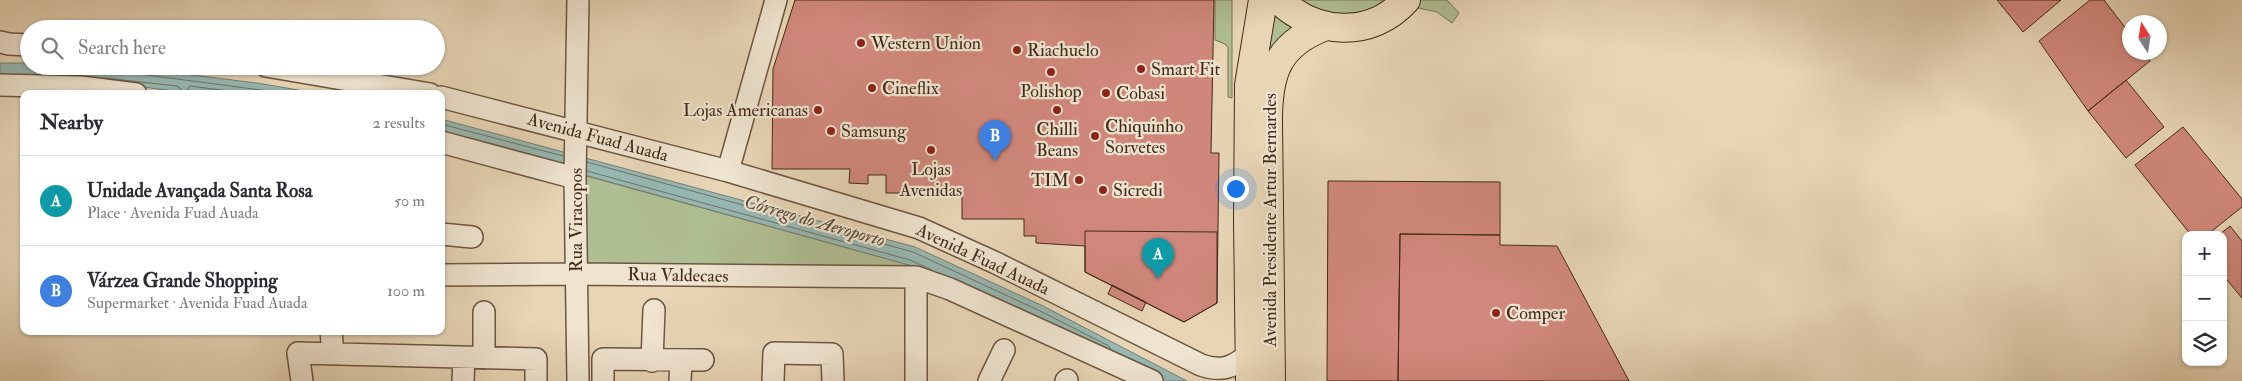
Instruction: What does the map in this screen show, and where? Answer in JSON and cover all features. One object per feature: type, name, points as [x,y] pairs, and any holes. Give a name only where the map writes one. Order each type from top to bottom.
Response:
[{"type":"main road","name":"Avenida Presidente Artur Bernardes","points":[[1250,381],[1249,85],[1263,0]]},
{"type":"main road","points":[[1278,0],[1299,16],[1326,26],[1345,29],[1368,26],[1385,18],[1406,0]]},
{"type":"main road","name":"Avenida Presidente Artur Bernardes","points":[[1271,381],[1270,87],[1278,62],[1290,46],[1311,32],[1326,26]]},
{"type":"street","name":"Rua Viracopos","points":[[578,0],[575,178],[578,381]]},
{"type":"street","points":[[728,171],[776,0]]},
{"type":"street","points":[[0,42],[20,44]]},
{"type":"street","points":[[319,75],[407,90]]},
{"type":"street","points":[[0,85],[81,86],[108,90]]},
{"type":"street","name":"Avenida Fuad Auada","points":[[445,98],[576,139],[728,171],[919,228],[996,263],[1200,365],[1214,370],[1228,368],[1249,354]]},
{"type":"street","points":[[445,143],[575,178]]},
{"type":"street","points":[[445,234],[472,237]]},
{"type":"street","name":"Rua Valdecaes","points":[[445,275],[576,274],[916,277]]},
{"type":"street","points":[[916,381],[916,277],[950,289],[1152,381]]},
{"type":"street","points":[[652,360],[654,310]]},
{"type":"street","points":[[463,381],[474,358],[484,312]]},
{"type":"street","points":[[331,335],[333,354]]},
{"type":"street","points":[[989,381],[1004,350]]},
{"type":"street","points":[[302,381],[298,353],[536,359],[536,381]]},
{"type":"street","points":[[773,381],[774,353],[832,354],[833,381]]},
{"type":"street","points":[[603,381],[603,359],[652,360],[680,371],[704,360]]},
{"type":"green space","points":[[1215,0],[1232,0],[1232,98],[1228,97],[1228,48],[1225,44],[1215,40]]},
{"type":"green space","points":[[1300,0],[1389,0],[1367,11],[1344,14],[1321,11]]},
{"type":"green space","points":[[1421,0],[1447,0],[1459,13],[1452,23],[1437,12],[1414,7]]},
{"type":"green space","points":[[1271,8],[1298,26],[1262,63]]},
{"type":"green space","points":[[583,175],[909,265],[1160,381],[930,278],[582,268]]},
{"type":"water","points":[[0,63],[20,63],[20,75],[192,75],[298,90],[165,90],[112,83],[0,80]]},
{"type":"water","name":"Córrego do Aeroporto","points":[[445,120],[915,247],[1043,306],[1187,381],[1160,381],[909,265],[445,136]]},
{"type":"building","points":[[795,0],[1214,0],[1211,153],[1219,153],[1217,303],[1184,322],[1085,272],[1085,246],[1036,243],[1036,236],[1024,236],[1024,219],[962,219],[962,193],[886,193],[886,175],[868,175],[868,184],[849,183],[850,169],[772,169],[773,69]]},
{"type":"building","points":[[1997,0],[2061,0],[2023,32]]},
{"type":"building","points":[[2090,0],[2104,0],[2122,24],[2122,60],[2150,61],[2088,111],[2039,41]]},
{"type":"building","points":[[2126,80],[2164,127],[2126,158],[2088,111]]},
{"type":"building","points":[[2183,127],[2242,199],[2242,207],[2212,231],[2188,231],[2135,165]]},
{"type":"building","points":[[1328,181],[1500,182],[1500,235],[1400,234],[1398,381],[1327,381]]},
{"type":"building","points":[[2230,226],[2242,241],[2242,298],[2227,280],[2227,231],[2224,231]]},
{"type":"building","points":[[1085,231],[1217,232],[1217,303],[1184,322],[1085,272]]},
{"type":"building","name":"Comper","points":[[1400,234],[1500,235],[1500,245],[1557,246],[1629,381],[1398,381]]},
{"type":"building","points":[[1112,285],[1146,302],[1142,311],[1108,294]]},
{"type":"place","name":"Western Union","points":[[861,43]]},
{"type":"place","name":"Riachuelo","points":[[1017,50]]},
{"type":"place","name":"Smart Fit","points":[[1141,69]]},
{"type":"place","name":"Polishop","points":[[1051,72]]},
{"type":"place","name":"Cineflix","points":[[872,88]]},
{"type":"place","name":"Cobasi","points":[[1106,93]]},
{"type":"place","name":"Lojas Americanas","points":[[818,110]]},
{"type":"place","name":"Chilli Beans","points":[[1057,110]]},
{"type":"place","name":"Samsung","points":[[831,131]]},
{"type":"place","name":"Chiquinho Sorvetes","points":[[1095,136]]},
{"type":"place","name":"Lojas Avenidas","points":[[931,150]]},
{"type":"place","name":"Várzea Grande Shopping","points":[[995,161]]},
{"type":"place","name":"TIM","points":[[1079,180]]},
{"type":"place","name":"Sicredi","points":[[1103,190]]},
{"type":"place","name":"Unidade Avançada Santa Rosa","points":[[1158,279]]},
{"type":"place","name":"Comper","points":[[1496,313]]}]
